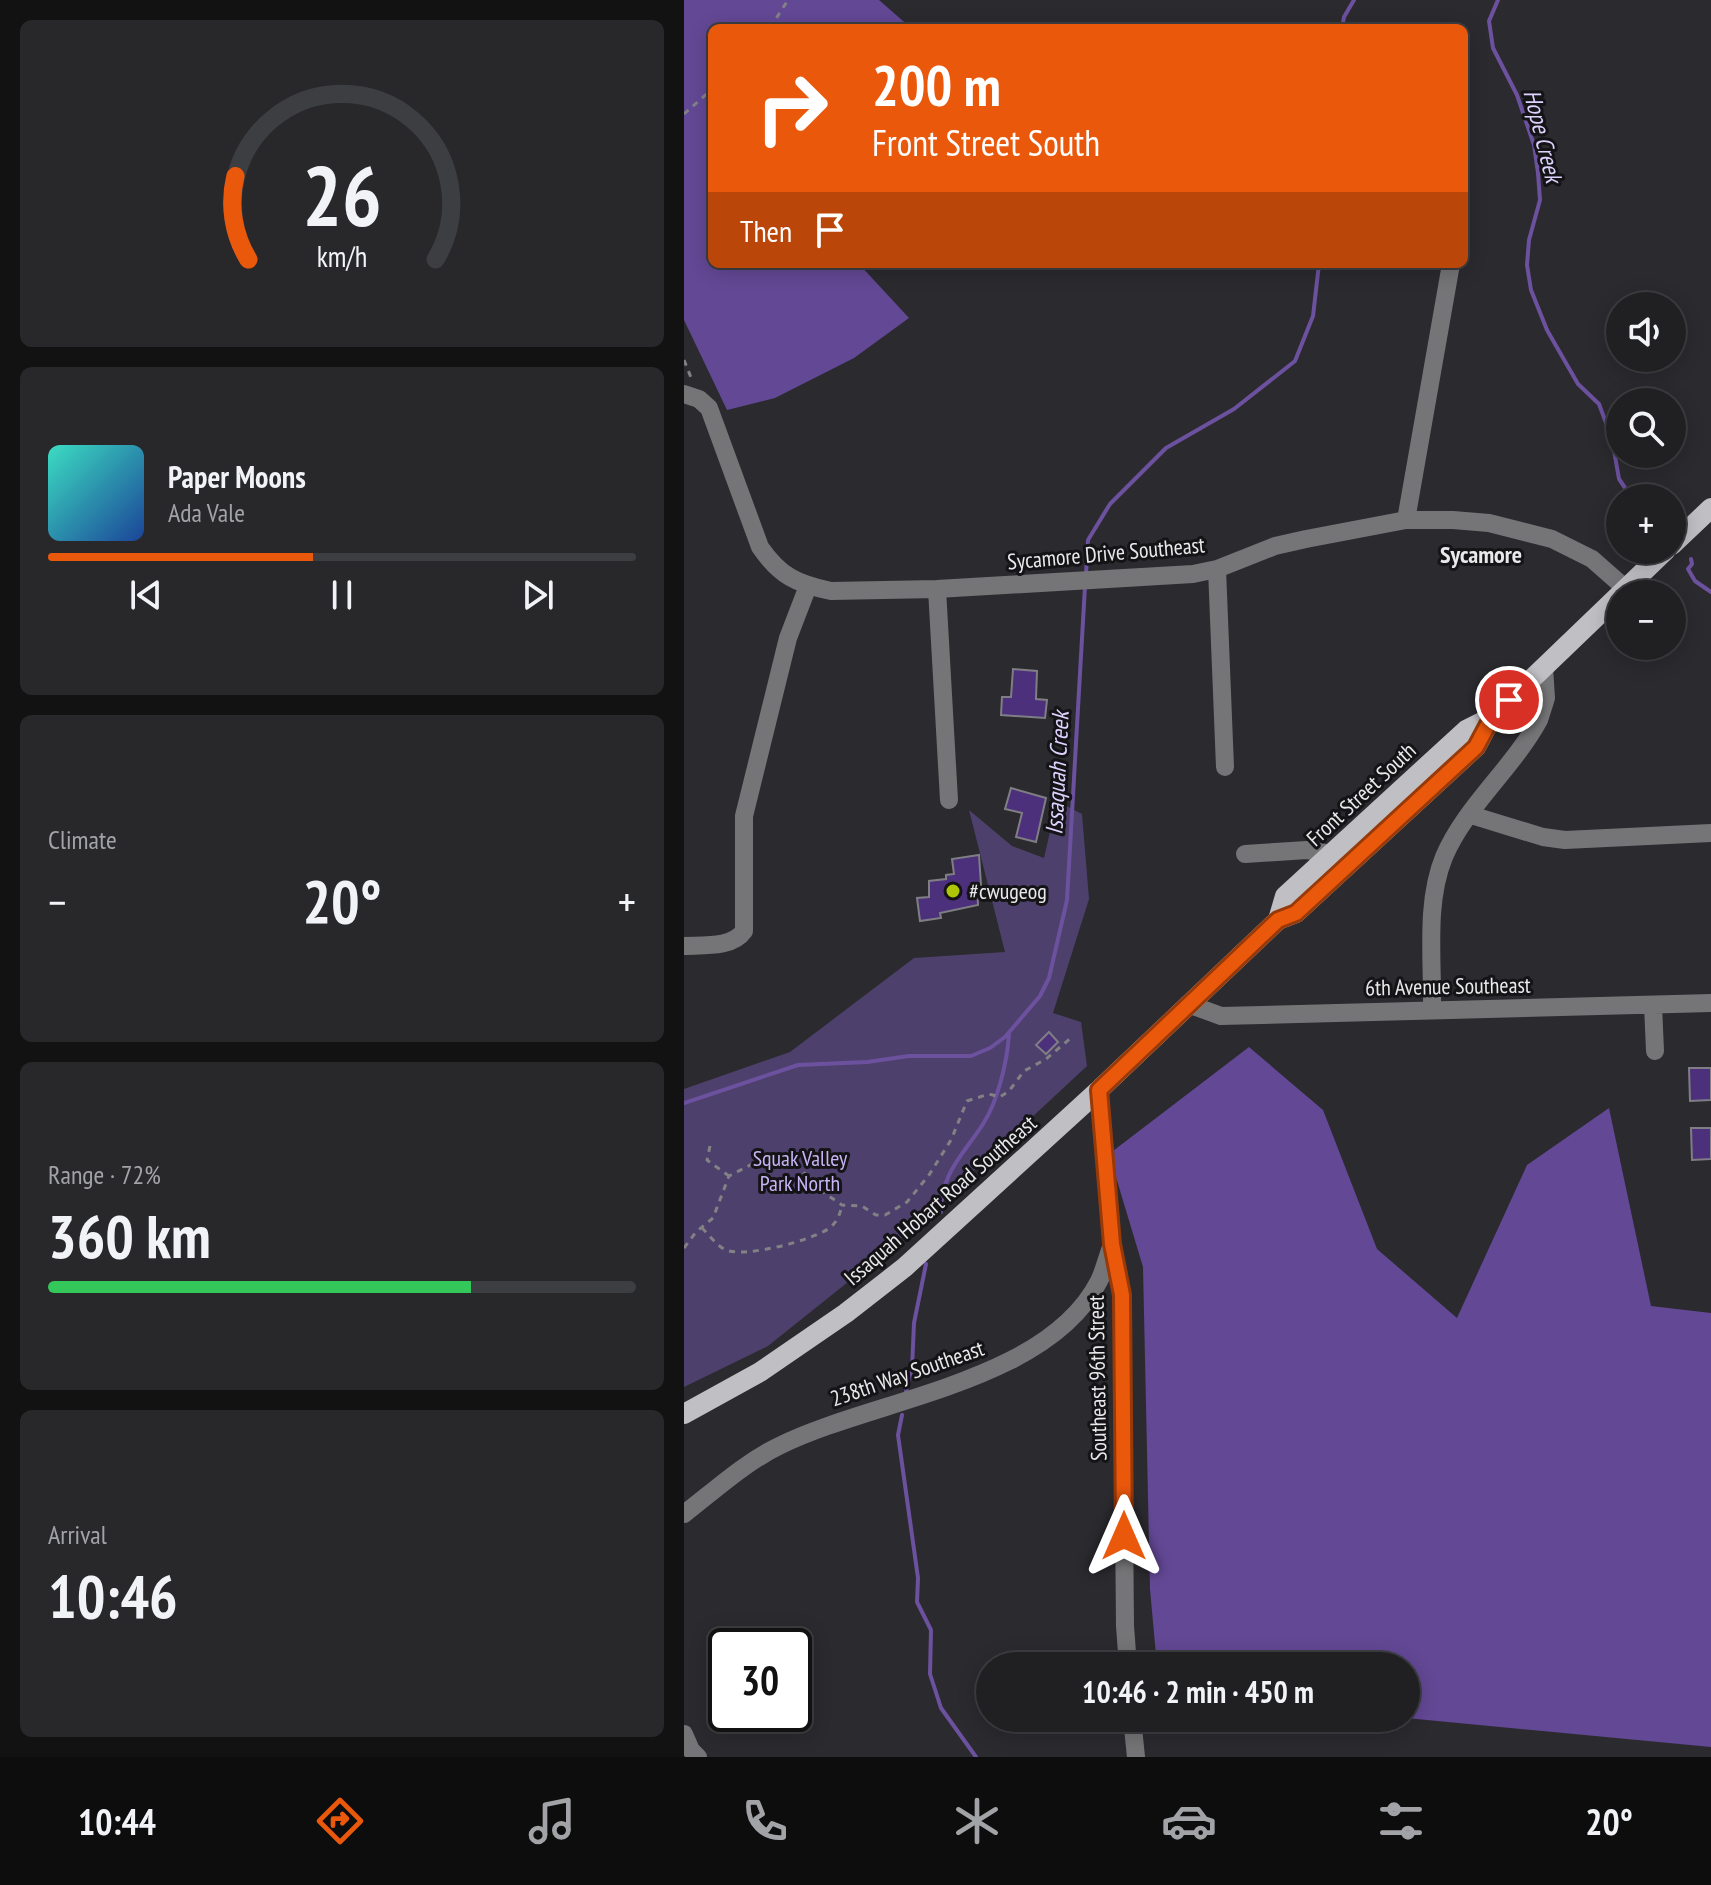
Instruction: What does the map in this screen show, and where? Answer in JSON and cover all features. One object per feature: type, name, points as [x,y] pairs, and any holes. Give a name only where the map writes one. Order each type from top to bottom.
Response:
[{"type":"main road","points":[[1686,532],[1711,508]]},
{"type":"main road","name":"Front Street South","points":[[1634,580],[1651,564]]},
{"type":"main road","name":"Front Street South","points":[[1099,1090],[1278,920],[1296,913],[1466,730],[1492,717],[1606,607]]},
{"type":"main road","name":"Front Street South","points":[[1278,920],[1285,896],[1331,854],[1382,821]]},
{"type":"main road","name":"Issaquah Hobart Road Southeast","points":[[684,1414],[760,1372],[846,1313],[905,1267],[1099,1090]]},
{"type":"street","points":[[1406,520],[1450,268]]},
{"type":"street","name":"Sycamore Drive Southeast","points":[[684,394],[699,399],[709,408],[760,547],[771,564],[783,574],[808,586],[831,591],[937,589],[1167,577],[1217,569],[1275,546],[1406,520],[1489,523],[1552,539],[1592,559],[1616,580]]},
{"type":"street","points":[[1217,569],[1225,767]]},
{"type":"street","points":[[684,946],[731,942],[738,940],[744,931],[744,816],[788,638],[808,586]]},
{"type":"street","points":[[937,589],[949,800]]},
{"type":"street","points":[[1432,1010],[1433,918],[1439,873],[1454,837],[1539,720],[1546,698],[1544,667]]},
{"type":"street","points":[[1471,815],[1543,837],[1565,840],[1711,833]]},
{"type":"street","points":[[1245,854],[1307,850],[1331,854]]},
{"type":"street","name":"6th Avenue Southeast","points":[[1188,1004],[1221,1016],[1711,1003]]},
{"type":"street","points":[[1653,1005],[1655,1051]]},
{"type":"street","name":"Southeast 96th Street","points":[[1099,1090],[1112,1244],[1122,1295],[1127,1652]]},
{"type":"street","name":"238th Way Southeast","points":[[684,1514],[777,1447],[819,1429],[975,1377],[1038,1345],[1085,1302],[1099,1281],[1112,1244]]},
{"type":"street","points":[[1133,1732],[1136,1757]]},
{"type":"street","points":[[684,1734],[698,1757]]},
{"type":"path","points":[[773,24],[788,0]]},
{"type":"path","points":[[684,114],[708,93]]},
{"type":"path","points":[[685,1246],[713,1218],[729,1176],[754,1163],[795,1164],[823,1192],[842,1205],[862,1206],[876,1215],[885,1215],[907,1202],[929,1175],[951,1140],[967,1101],[989,1094],[1000,1097],[1009,1091],[1024,1071],[1046,1059],[1072,1037]]},
{"type":"path","points":[[710,1146],[707,1160],[729,1176]]},
{"type":"path","points":[[702,1228],[723,1249],[737,1252],[760,1250],[817,1235],[838,1220],[842,1205]]},
{"type":"green space","name":"Squak Valley Park North","points":[[1057,801],[1082,814],[1089,899],[1053,1013],[1081,1022],[1087,1066],[893,1246],[768,1346],[684,1387],[684,1089],[790,1052],[914,958],[1005,952],[969,810],[1012,846],[1044,858]]},
{"type":"shaded area","points":[[684,0],[879,0],[906,24],[708,24],[708,268],[863,268],[909,318],[854,358],[775,398],[727,410],[684,320]]},
{"type":"shaded area","points":[[1249,1047],[1323,1110],[1377,1249],[1457,1318],[1527,1165],[1609,1108],[1651,1306],[1711,1313],[1711,1747],[1420,1719],[1420,1652],[1156,1652],[1150,1589],[1143,1267],[1109,1154]]},
{"type":"building","points":[[1013,669],[1037,671],[1036,699],[1047,700],[1045,718],[1001,715],[1002,697],[1011,697]]},
{"type":"building","name":"#cwugeog","points":[[1011,788],[1046,798],[1036,842],[1016,837],[1022,813],[1005,809]]},
{"type":"building","name":"#cwugeog","points":[[979,855],[981,885],[977,885],[978,905],[940,913],[941,918],[920,921],[917,898],[929,897],[929,881],[946,879],[946,875],[954,874],[952,859]]},
{"type":"building","points":[[1049,1032],[1058,1042],[1046,1054],[1036,1045]]},
{"type":"building","points":[[1689,1068],[1711,1068],[1711,1100],[1690,1101]]},
{"type":"building","points":[[1691,1128],[1711,1128],[1711,1159],[1692,1160]]},
{"type":"waterway","name":"Issaquah Creek","points":[[1343,24],[1354,0]]},
{"type":"waterway","name":"Hope Creek","points":[[1498,0],[1489,21],[1493,48],[1517,95],[1534,145],[1538,173],[1540,200],[1529,240],[1527,265],[1531,290],[1547,330],[1578,384],[1599,404],[1612,439],[1622,484]]},
{"type":"waterway","name":"Issaquah Creek","points":[[1086,574],[1088,540],[1110,504],[1166,448],[1234,409],[1295,361],[1313,316],[1319,268]]},
{"type":"waterway","name":"Hope Creek","points":[[1691,559],[1688,569],[1695,581],[1711,592]]},
{"type":"waterway","name":"Issaquah Creek","points":[[684,1103],[798,1065],[867,1062],[909,1056],[971,1056],[1005,1037],[1040,996],[1049,978],[1067,900],[1085,586]]},
{"type":"waterway","points":[[941,1212],[949,1174],[993,1104],[1004,1069],[1009,1035]]},
{"type":"waterway","points":[[906,1391],[912,1368],[914,1323],[926,1264]]},
{"type":"waterway","points":[[902,1415],[898,1435],[918,1578],[917,1602],[931,1630],[930,1674],[941,1708],[976,1757]]},
{"type":"place","name":"#cwugeog","points":[[953,891]]},
{"type":"district","name":"Sycamore","points":[[1481,554]]},
{"type":"route","points":[[1124,1536],[1122,1295],[1112,1244],[1099,1090],[1278,920],[1296,913],[1476,747],[1492,717],[1509,700]]}]
